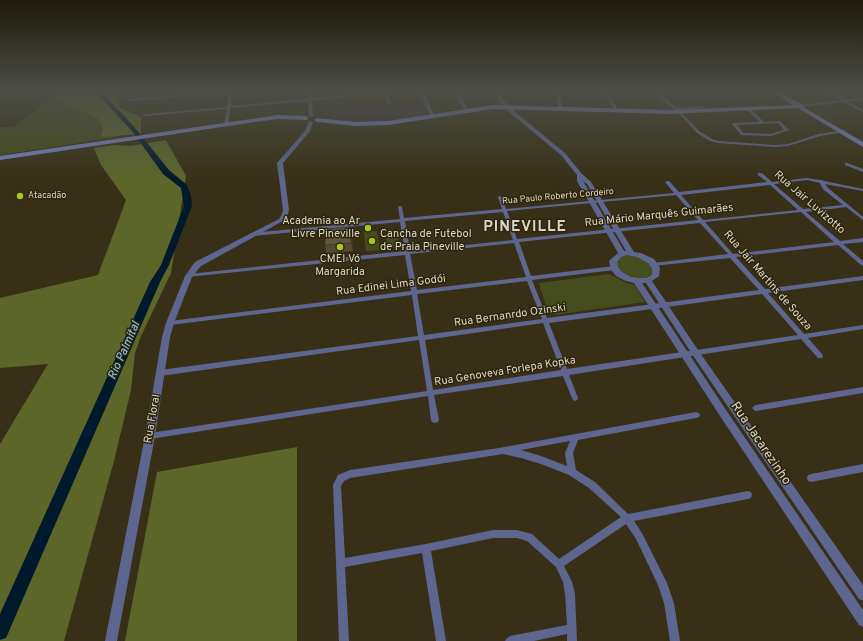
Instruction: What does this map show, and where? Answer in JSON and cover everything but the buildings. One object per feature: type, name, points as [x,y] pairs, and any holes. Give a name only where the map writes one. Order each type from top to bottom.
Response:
[{"type":"main road","points":[[0,159],[253,121]]},
{"type":"main road","points":[[334,121],[370,124],[412,121]]},
{"type":"main road","points":[[824,121],[863,145]]},
{"type":"main road","points":[[841,131],[863,142]]},
{"type":"street","points":[[226,125],[227,121]]},
{"type":"street","name":"Rua Floral","points":[[111,641],[170,323],[189,276],[198,264],[280,220],[284,216],[286,210],[280,163],[307,131],[310,121]]},
{"type":"street","points":[[523,121],[563,154],[580,175],[589,183],[631,253]]},
{"type":"street","points":[[687,121],[698,132],[711,140],[718,142],[774,146],[788,145],[841,131]]},
{"type":"street","points":[[762,121],[764,123],[779,122],[787,130],[771,135],[742,134],[734,124],[764,123]]},
{"type":"street","points":[[846,164],[863,171]]},
{"type":"street","name":"Rua Jair Luvizotto","points":[[760,174],[863,264]]},
{"type":"street","points":[[580,175],[580,181],[622,254]]},
{"type":"street","name":"Rua Paulo Roberto Cordeiro","points":[[253,234],[677,194],[807,179],[863,190]]},
{"type":"street","points":[[822,181],[823,186],[863,220]]},
{"type":"street","name":"Rua Jair Martins de Souza","points":[[667,182],[820,356]]},
{"type":"street","points":[[500,197],[544,321],[575,398]]},
{"type":"street","name":"Rua Mário Marquês Guimarães","points":[[189,276],[845,206]]},
{"type":"street","points":[[400,207],[432,394],[435,420]]},
{"type":"street","points":[[654,265],[863,240]]},
{"type":"street","points":[[631,253],[644,256],[654,265],[656,273],[653,278],[637,281],[621,276],[614,268],[614,259],[622,254],[631,253]]},
{"type":"street","name":"Rua Edinei Lima Godói","points":[[170,323],[614,268]]},
{"type":"street","name":"Rua Bernanrdo Ozinski","points":[[160,372],[863,278]]},
{"type":"street","name":"Rua Jacarezinho","points":[[648,280],[694,352],[863,594]]},
{"type":"street","name":"Rua Jacarezinho","points":[[637,281],[684,354],[863,621]]},
{"type":"street","name":"Rua Genoveva Forlepa Kopka","points":[[150,436],[565,374],[694,352],[863,328]]},
{"type":"street","points":[[756,408],[863,390]]},
{"type":"street","points":[[344,641],[337,485],[341,478],[350,474],[576,437],[696,415]]},
{"type":"street","points":[[572,472],[569,453],[576,437]]},
{"type":"street","points":[[498,450],[521,454],[572,472],[592,485],[626,518],[639,536],[662,583],[669,603],[675,641]]},
{"type":"street","points":[[811,478],[863,468]]},
{"type":"street","points":[[559,564],[626,518],[748,494]]},
{"type":"street","points":[[789,509],[804,509]]},
{"type":"street","points":[[341,563],[493,534],[517,534],[529,537],[559,564],[567,582],[570,594],[570,629],[572,641]]},
{"type":"street","points":[[426,548],[441,641]]},
{"type":"street","points":[[510,641],[570,629]]},
{"type":"green space","points":[[22,121],[99,121],[103,127],[102,137],[117,135],[117,137],[0,155],[0,127],[14,127]]},
{"type":"green space","points":[[99,121],[141,121],[141,134],[101,137],[103,127]]},
{"type":"green space","points":[[166,140],[186,176],[171,273],[141,336],[135,353],[131,390],[114,461],[64,641],[0,641],[0,444],[48,364],[0,368],[0,298],[98,275],[126,200],[101,165],[94,148],[113,145],[130,146]]},
{"type":"green space","name":"Cancha de Futebol de Praia Pineville","points":[[377,231],[380,250],[366,251],[364,232]]},
{"type":"green space","points":[[398,233],[400,248],[388,249],[386,235]]},
{"type":"green space","points":[[624,255],[634,255],[646,260],[654,270],[652,276],[642,280],[629,278],[616,269],[617,258]]},
{"type":"green space","points":[[609,274],[627,283],[635,285],[645,302],[555,315],[548,312],[539,283]]},
{"type":"green space","points":[[297,447],[297,641],[125,641],[157,472]]},
{"type":"waterway","name":"Rio Palmital","points":[[0,632],[155,282],[165,265],[188,206],[184,187],[166,172],[126,121]]},
{"type":"place","name":"Atacadão","points":[[20,196]]},
{"type":"place","name":"Academia ao Ar Livre Pineville","points":[[368,228]]},
{"type":"place","name":"Cancha de Futebol de Praia Pineville","points":[[372,241]]},
{"type":"place","name":"CMEI Vó Margarida","points":[[340,247]]},
{"type":"district","name":"PINEVILLE","points":[[525,228]]}]
